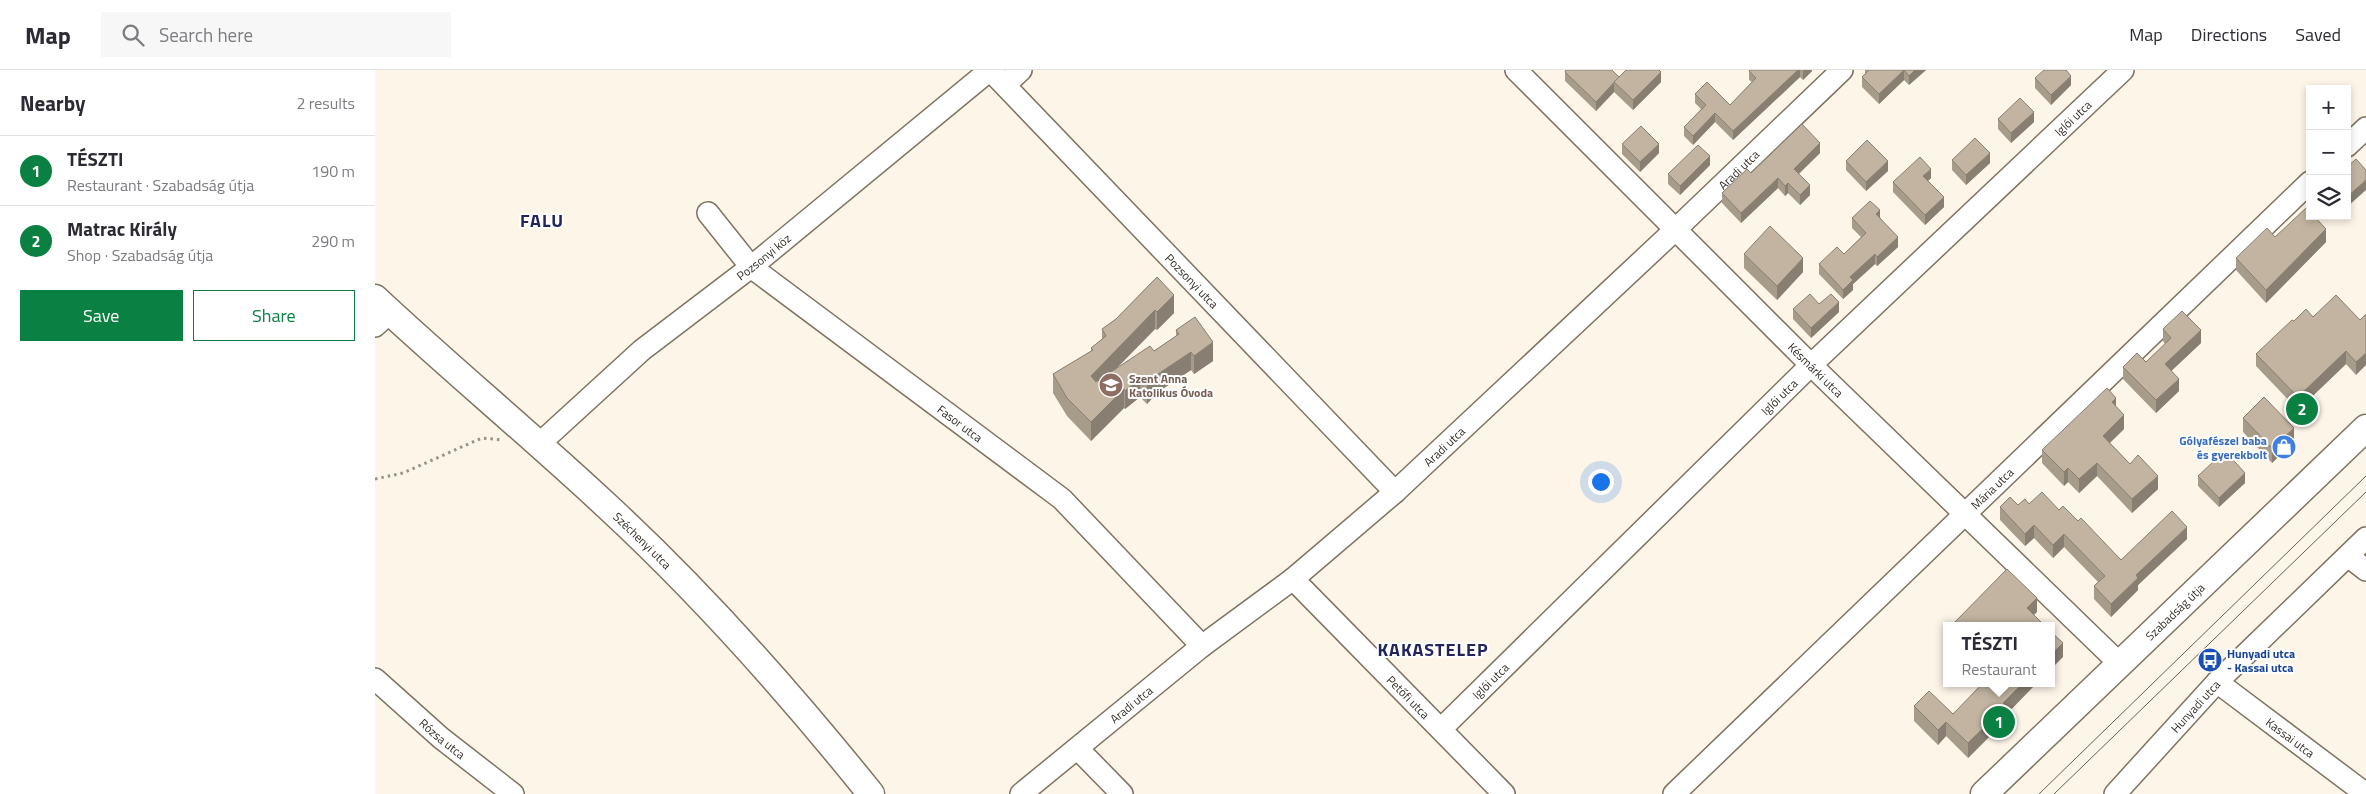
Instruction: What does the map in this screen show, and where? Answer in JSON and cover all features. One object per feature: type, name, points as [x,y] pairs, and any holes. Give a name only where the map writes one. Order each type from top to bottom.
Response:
[{"type":"main road","name":"Széchenyi utca","points":[[380,312],[538,445],[608,507],[737,638],[838,753],[871,794]]},
{"type":"main road","name":"Szabadság útja","points":[[1984,794],[2366,428]]},
{"type":"street","name":"Pozsonyi utca","points":[[990,70],[1395,492]]},
{"type":"street","name":"Pozsonyi köz","points":[[538,445],[642,350],[751,266],[990,70]]},
{"type":"street","points":[[1005,85],[1021,70]]},
{"type":"street","name":"Aradi utca","points":[[1021,794],[1203,646],[1293,578],[1395,492],[1677,229],[1842,70]]},
{"type":"street","name":"Iglói utca","points":[[1441,729],[1811,365],[2123,70]]},
{"type":"street","name":"Késmárki utca","points":[[1529,75],[1811,365],[2120,664]]},
{"type":"street","points":[[2351,142],[2366,128]]},
{"type":"street","name":"Mária utca","points":[[1674,794],[2306,186]]},
{"type":"street","name":"Fasor utca","points":[[708,213],[751,266],[1062,499],[1203,646]]},
{"type":"street","name":"Hunyadi utca","points":[[2115,794],[2217,682],[2366,538]]},
{"type":"street","points":[[2348,556],[2366,570]]},
{"type":"street","name":"Petőfi utca","points":[[1293,578],[1503,794]]},
{"type":"street","name":"Rózsa utca","points":[[375,679],[441,738],[513,794]]},
{"type":"street","name":"Kassai utca","points":[[2217,682],[2366,794]]},
{"type":"street","points":[[1078,749],[1122,794]]},
{"type":"path","points":[[375,480],[403,473],[482,438],[538,445]]},
{"type":"building","points":[[1566,70],[1612,70],[1619,77],[1596,102],[1565,72]]},
{"type":"building","points":[[1626,70],[1659,70],[1661,72],[1633,100],[1614,82]]},
{"type":"building","points":[[1750,70],[1798,70],[1733,131],[1715,113],[1693,136],[1684,127],[1706,105],[1695,94],[1707,82],[1730,105],[1756,78]]},
{"type":"building","points":[[1869,70],[1904,70],[1879,94],[1862,77]]},
{"type":"building","points":[[1904,70],[1915,70],[1909,76]]},
{"type":"building","points":[[2044,70],[2066,70],[2071,76],[2051,95],[2035,78]]},
{"type":"building","points":[[2020,98],[2034,112],[2011,133],[1998,119]]},
{"type":"building","points":[[1802,124],[1820,143],[1794,169],[1810,185],[1800,195],[1788,183],[1785,186],[1778,178],[1741,213],[1722,193],[1747,169],[1751,173]]},
{"type":"building","points":[[1641,126],[1659,144],[1640,162],[1622,144]]},
{"type":"building","points":[[1975,138],[1990,153],[1966,175],[1952,160]]},
{"type":"building","points":[[1867,140],[1888,161],[1866,182],[1846,161]]},
{"type":"building","points":[[1698,145],[1710,156],[1680,186],[1668,174]]},
{"type":"building","points":[[1920,157],[1931,169],[1923,176],[1944,197],[1925,215],[1893,182]]},
{"type":"building","points":[[2356,159],[2366,170],[2366,180],[2351,193],[2351,175],[2351,163]]},
{"type":"building","points":[[1870,201],[1880,210],[1876,214],[1898,237],[1877,257],[1875,254],[1850,277],[1853,280],[1843,290],[1819,264],[1837,247],[1844,254],[1866,233],[1852,218]]},
{"type":"building","points":[[2306,208],[2306,220],[2318,220],[2326,229],[2266,290],[2236,258],[2267,228],[2275,237]]},
{"type":"building","points":[[1770,226],[1803,258],[1777,286],[1744,254]]},
{"type":"building","points":[[1157,277],[1174,295],[1157,312],[1155,310],[1091,376],[1096,382],[1150,346],[1154,351],[1179,334],[1176,330],[1195,317],[1213,342],[1194,356],[1191,352],[1158,374],[1147,385],[1140,378],[1125,391],[1124,389],[1091,422],[1067,398],[1053,374],[1093,350],[1091,348],[1106,336],[1102,329],[1116,319]]},
{"type":"building","points":[[1810,294],[1819,304],[1831,294],[1839,302],[1811,328],[1793,309]]},
{"type":"building","points":[[2336,295],[2360,320],[2366,314],[2366,353],[2356,362],[2346,351],[2298,397],[2256,354],[2306,309],[2313,317]]},
{"type":"building","points":[[2182,311],[2201,330],[2165,364],[2179,379],[2156,400],[2123,367],[2137,353],[2146,362],[2171,338],[2163,329]]},
{"type":"building","points":[[2107,388],[2116,398],[2112,402],[2124,415],[2103,436],[2130,464],[2138,455],[2158,476],[2132,499],[2097,463],[2079,479],[2068,468],[2064,472],[2042,450]]},
{"type":"building","points":[[2264,397],[2294,428],[2272,448],[2243,418]]},
{"type":"building","points":[[2225,451],[2245,473],[2219,498],[2198,476]]},
{"type":"building","points":[[2042,492],[2059,510],[2063,506],[2078,521],[2081,518],[2121,560],[2172,511],[2187,527],[2136,575],[2138,578],[2111,604],[2094,586],[2105,576],[2064,534],[2053,545],[2034,525],[2025,534],[2000,507],[2010,497],[2018,505],[2025,499],[2029,504]]},
{"type":"building","points":[[2007,569],[2037,598],[2027,608],[2041,622],[1955,622]]},
{"type":"building","points":[[2055,636],[2063,643],[2055,651]]},
{"type":"building","points":[[1979,687],[2019,687],[2003,703],[2006,706],[1968,743],[1946,722],[1938,730],[1914,706],[1929,691],[1953,714]]},
{"type":"tram line","points":[[2039,794],[2366,476]]},
{"type":"tram line","points":[[2054,794],[2366,492]]},
{"type":"place","name":"Szent Anna Katolikus Óvoda","points":[[1111,385]]},
{"type":"place","name":"Matrac Király","points":[[2302,409]]},
{"type":"place","name":"Gólyafészel baba és gyerekbolt","points":[[2284,447]]},
{"type":"place","name":"Hunyadi utca - Kassai utca","points":[[2210,660]]},
{"type":"place","name":"TÉSZTI","points":[[1999,722]]},
{"type":"district","name":"FALU","points":[[542,220]]},
{"type":"district","name":"KAKASTELEP","points":[[1433,649]]}]
